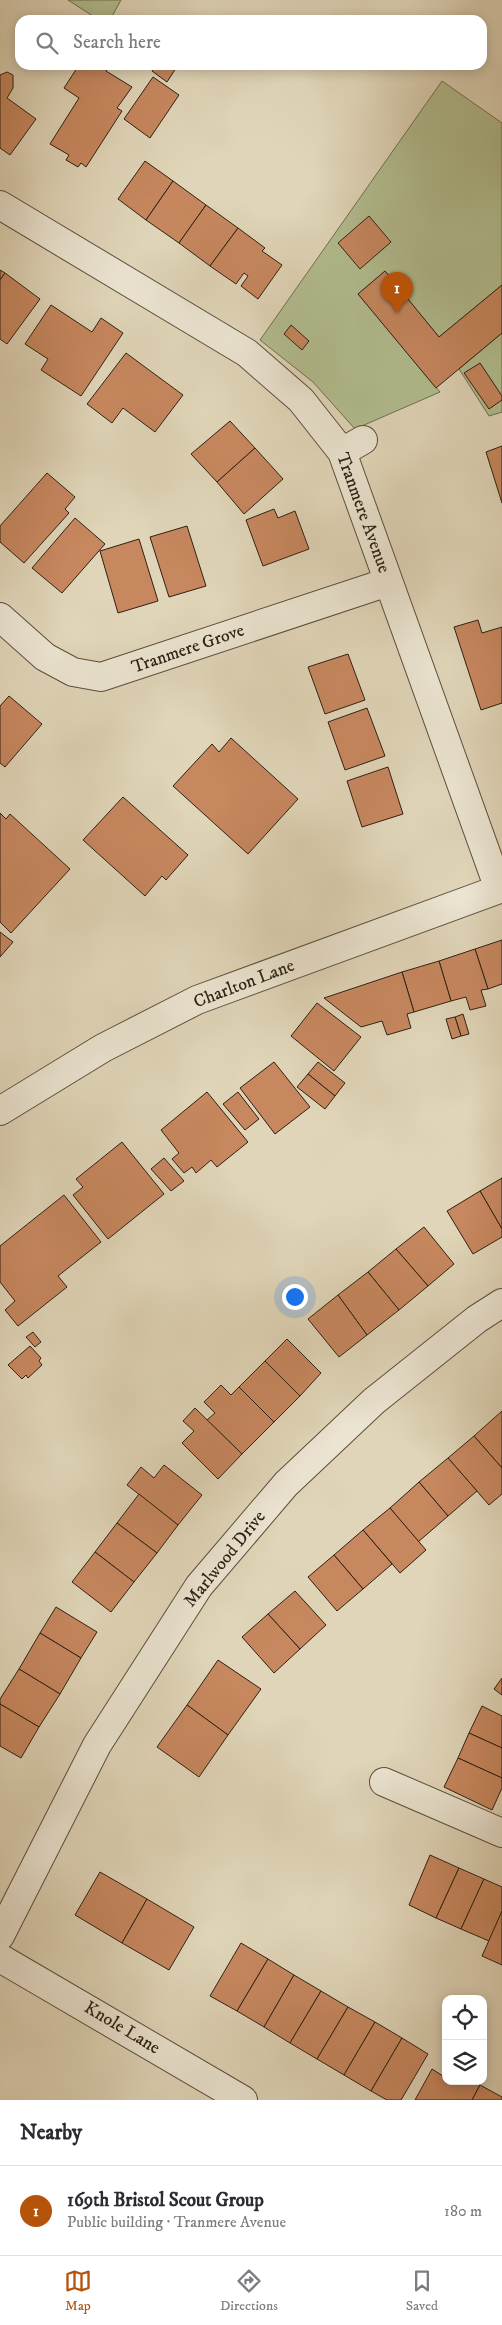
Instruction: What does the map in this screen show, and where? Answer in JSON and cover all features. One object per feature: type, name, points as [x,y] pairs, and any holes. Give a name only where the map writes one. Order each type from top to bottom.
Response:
[{"type":"street","name":"Tranmere Avenue","points":[[0,205],[247,353],[353,446],[388,582],[501,889]]},
{"type":"street","name":"Tranmere Grove","points":[[0,617],[45,657],[73,672],[101,677],[388,582]]},
{"type":"street","name":"Charlton Lane","points":[[0,1111],[103,1048],[197,1000],[501,889]]},
{"type":"street","name":"Marlwood Drive","points":[[0,1936],[97,1745],[199,1586],[286,1484],[374,1401],[477,1319],[502,1303]]},
{"type":"street","points":[[384,1782],[502,1833]]},
{"type":"street","name":"Knole Lane","points":[[0,1958],[243,2100]]},
{"type":"green space","points":[[68,0],[121,0],[113,15],[91,15]]},
{"type":"green space","points":[[442,81],[502,123],[502,285],[439,337],[385,271],[358,294],[440,392],[355,429],[313,382],[260,340]]},
{"type":"green space","points":[[502,333],[502,412],[489,416],[459,369]]},
{"type":"building","points":[[76,70],[107,70],[132,87],[117,108],[122,111],[86,167],[81,163],[78,167],[66,160],[69,155],[50,144],[79,98],[64,88]]},
{"type":"building","points":[[153,70],[175,70],[167,82]]},
{"type":"building","points":[[7,72],[13,75],[13,88],[7,98],[36,119],[10,155],[0,148],[0,75]]},
{"type":"building","points":[[153,77],[179,95],[150,138],[124,119]]},
{"type":"building","points":[[145,161],[173,181],[146,220],[118,199]]},
{"type":"building","points":[[173,181],[206,205],[179,243],[146,220]]},
{"type":"building","points":[[206,205],[238,228],[210,266],[179,243]]},
{"type":"building","points":[[369,216],[391,242],[360,269],[338,243]]},
{"type":"building","points":[[238,228],[265,248],[262,251],[282,265],[258,299],[241,286],[248,276],[244,273],[236,284],[210,266]]},
{"type":"building","points":[[0,270],[5,273],[0,280]]},
{"type":"building","points":[[385,271],[439,337],[502,285],[502,333],[436,388],[358,294]]},
{"type":"building","points":[[5,273],[40,299],[7,344],[0,339],[0,280]]},
{"type":"building","points":[[51,305],[92,332],[101,318],[123,333],[81,396],[41,370],[48,359],[25,344]]},
{"type":"building","points":[[291,325],[309,341],[302,350],[284,334]]},
{"type":"building","points":[[126,353],[183,395],[155,432],[123,408],[112,423],[87,404]]},
{"type":"building","points":[[480,363],[502,396],[502,400],[489,409],[464,373]]},
{"type":"building","points":[[230,421],[255,448],[217,482],[191,454]]},
{"type":"building","points":[[502,446],[502,503],[486,452]]},
{"type":"building","points":[[255,448],[283,479],[244,514],[217,482]]},
{"type":"building","points":[[47,473],[75,497],[65,509],[69,513],[24,563],[0,542],[0,526]]},
{"type":"building","points":[[274,509],[278,518],[295,511],[309,549],[263,566],[246,520]]},
{"type":"building","points":[[75,518],[105,544],[62,593],[32,568]]},
{"type":"building","points":[[187,526],[206,586],[169,597],[150,537]]},
{"type":"building","points":[[139,539],[158,601],[118,613],[100,551]]},
{"type":"building","points":[[478,620],[482,633],[502,627],[502,703],[481,710],[454,627]]},
{"type":"building","points":[[348,654],[365,700],[325,714],[308,667]]},
{"type":"building","points":[[9,696],[42,724],[5,767],[0,763],[0,706]]},
{"type":"building","points":[[367,708],[385,756],[345,770],[328,722]]},
{"type":"building","points":[[231,738],[298,799],[248,854],[173,786],[212,744],[219,752]]},
{"type":"building","points":[[388,767],[403,814],[362,827],[347,781]]},
{"type":"building","points":[[123,797],[188,855],[166,880],[162,876],[145,896],[83,840]]},
{"type":"building","points":[[0,813],[6,819],[10,814],[70,869],[11,933],[0,922]]},
{"type":"building","points":[[0,932],[13,942],[0,957]]},
{"type":"building","points":[[502,940],[502,984],[488,989],[475,949]]},
{"type":"building","points":[[475,949],[488,989],[481,990],[486,1006],[470,1010],[466,997],[451,1001],[439,961]]},
{"type":"building","points":[[439,961],[451,1001],[414,1012],[402,972]]},
{"type":"building","points":[[402,972],[414,1012],[407,1014],[411,1028],[387,1035],[382,1021],[361,1027],[324,998]]},
{"type":"building","points":[[317,1003],[361,1037],[334,1071],[291,1036]]},
{"type":"building","points":[[463,1014],[469,1034],[461,1036],[455,1017]]},
{"type":"building","points":[[455,1017],[461,1036],[452,1039],[446,1019]]},
{"type":"building","points":[[274,1062],[310,1107],[275,1134],[240,1088]]},
{"type":"building","points":[[318,1062],[345,1083],[335,1096],[308,1074]]},
{"type":"building","points":[[308,1074],[335,1096],[325,1109],[297,1087]]},
{"type":"building","points":[[207,1092],[248,1142],[217,1167],[211,1160],[196,1173],[192,1167],[184,1173],[172,1159],[179,1153],[161,1130]]},
{"type":"building","points":[[238,1092],[259,1119],[245,1130],[223,1104]]},
{"type":"building","points":[[122,1142],[164,1194],[108,1239],[73,1195],[83,1187],[76,1179]]},
{"type":"building","points":[[164,1158],[184,1181],[171,1191],[151,1169]]},
{"type":"building","points":[[502,1178],[502,1229],[480,1191]]},
{"type":"building","points":[[480,1191],[502,1229],[502,1237],[473,1254],[447,1211]]},
{"type":"building","points":[[64,1195],[101,1242],[58,1276],[67,1287],[18,1326],[5,1310],[15,1301],[0,1282],[0,1246]]},
{"type":"building","points":[[424,1227],[454,1264],[428,1286],[396,1249]]},
{"type":"building","points":[[396,1249],[428,1286],[399,1310],[368,1272]]},
{"type":"building","points":[[368,1272],[399,1310],[367,1335],[338,1295]]},
{"type":"building","points":[[338,1295],[367,1335],[339,1357],[308,1319]]},
{"type":"building","points":[[33,1332],[41,1342],[35,1347],[26,1337]]},
{"type":"building","points":[[287,1339],[321,1373],[300,1396],[265,1361]]},
{"type":"building","points":[[30,1346],[41,1358],[39,1361],[42,1365],[28,1378],[26,1375],[22,1379],[8,1365]]},
{"type":"building","points":[[265,1361],[300,1396],[274,1422],[239,1387]]},
{"type":"building","points":[[221,1385],[231,1395],[239,1387],[274,1422],[242,1454],[207,1420],[215,1413],[204,1402]]},
{"type":"building","points":[[195,1408],[242,1454],[218,1479],[182,1443],[194,1431],[183,1421]]},
{"type":"building","points":[[502,1411],[502,1468],[474,1436]]},
{"type":"building","points":[[474,1436],[502,1468],[502,1494],[489,1505],[448,1458]]},
{"type":"building","points":[[448,1458],[477,1491],[448,1516],[419,1482]]},
{"type":"building","points":[[164,1465],[202,1495],[178,1525],[127,1485],[141,1467],[154,1478]]},
{"type":"building","points":[[419,1482],[448,1516],[418,1542],[390,1508]]},
{"type":"building","points":[[139,1494],[178,1525],[157,1553],[117,1523]]},
{"type":"building","points":[[390,1508],[426,1550],[400,1573],[363,1530]]},
{"type":"building","points":[[117,1523],[157,1553],[134,1582],[95,1552]]},
{"type":"building","points":[[363,1530],[392,1564],[363,1589],[334,1555]]},
{"type":"building","points":[[95,1552],[134,1582],[111,1612],[72,1582]]},
{"type":"building","points":[[334,1555],[363,1589],[337,1611],[308,1577]]},
{"type":"building","points":[[295,1591],[326,1625],[300,1649],[268,1614]]},
{"type":"building","points":[[56,1607],[97,1632],[81,1658],[40,1633]]},
{"type":"building","points":[[268,1614],[300,1649],[274,1673],[242,1637]]},
{"type":"building","points":[[40,1633],[81,1658],[60,1694],[19,1669]]},
{"type":"building","points":[[218,1660],[261,1689],[228,1735],[187,1705]]},
{"type":"building","points":[[19,1669],[60,1694],[39,1727],[0,1704],[0,1699]]},
{"type":"building","points":[[502,1678],[502,1695],[494,1689]]},
{"type":"building","points":[[0,1704],[39,1727],[21,1758],[0,1746]]},
{"type":"building","points":[[187,1705],[228,1735],[199,1777],[157,1747]]},
{"type":"building","points":[[482,1706],[502,1716],[502,1748],[469,1733]]},
{"type":"building","points":[[469,1733],[502,1748],[502,1778],[458,1758]]},
{"type":"building","points":[[458,1758],[502,1778],[502,1788],[492,1810],[444,1787]]},
{"type":"building","points":[[430,1855],[459,1868],[436,1918],[409,1905]]},
{"type":"building","points":[[459,1868],[484,1879],[461,1929],[436,1918]]},
{"type":"building","points":[[100,1872],[147,1899],[122,1943],[75,1915]]},
{"type":"building","points":[[484,1879],[502,1887],[502,1911],[489,1941],[461,1929]]},
{"type":"building","points":[[147,1899],[194,1927],[169,1970],[122,1943]]},
{"type":"building","points":[[502,1911],[502,1965],[482,1956]]},
{"type":"building","points":[[241,1943],[268,1959],[237,2011],[210,1996]]},
{"type":"building","points":[[268,1959],[294,1975],[264,2027],[237,2011]]},
{"type":"building","points":[[294,1975],[321,1991],[290,2043],[264,2027]]},
{"type":"building","points":[[321,1991],[348,2007],[317,2059],[290,2043]]},
{"type":"building","points":[[348,2007],[375,2022],[344,2075],[317,2059]]},
{"type":"building","points":[[375,2022],[402,2038],[371,2091],[344,2075]]},
{"type":"building","points":[[402,2038],[428,2054],[401,2100],[387,2100],[371,2091]]},
{"type":"building","points":[[432,2069],[442,2075],[442,2085],[480,2085],[472,2100],[415,2100]]},
{"type":"building","points":[[480,2085],[502,2097],[502,2100],[472,2100]]},
{"type":"place","name":"169th Bristol Scout Group","points":[[397,313]]}]
